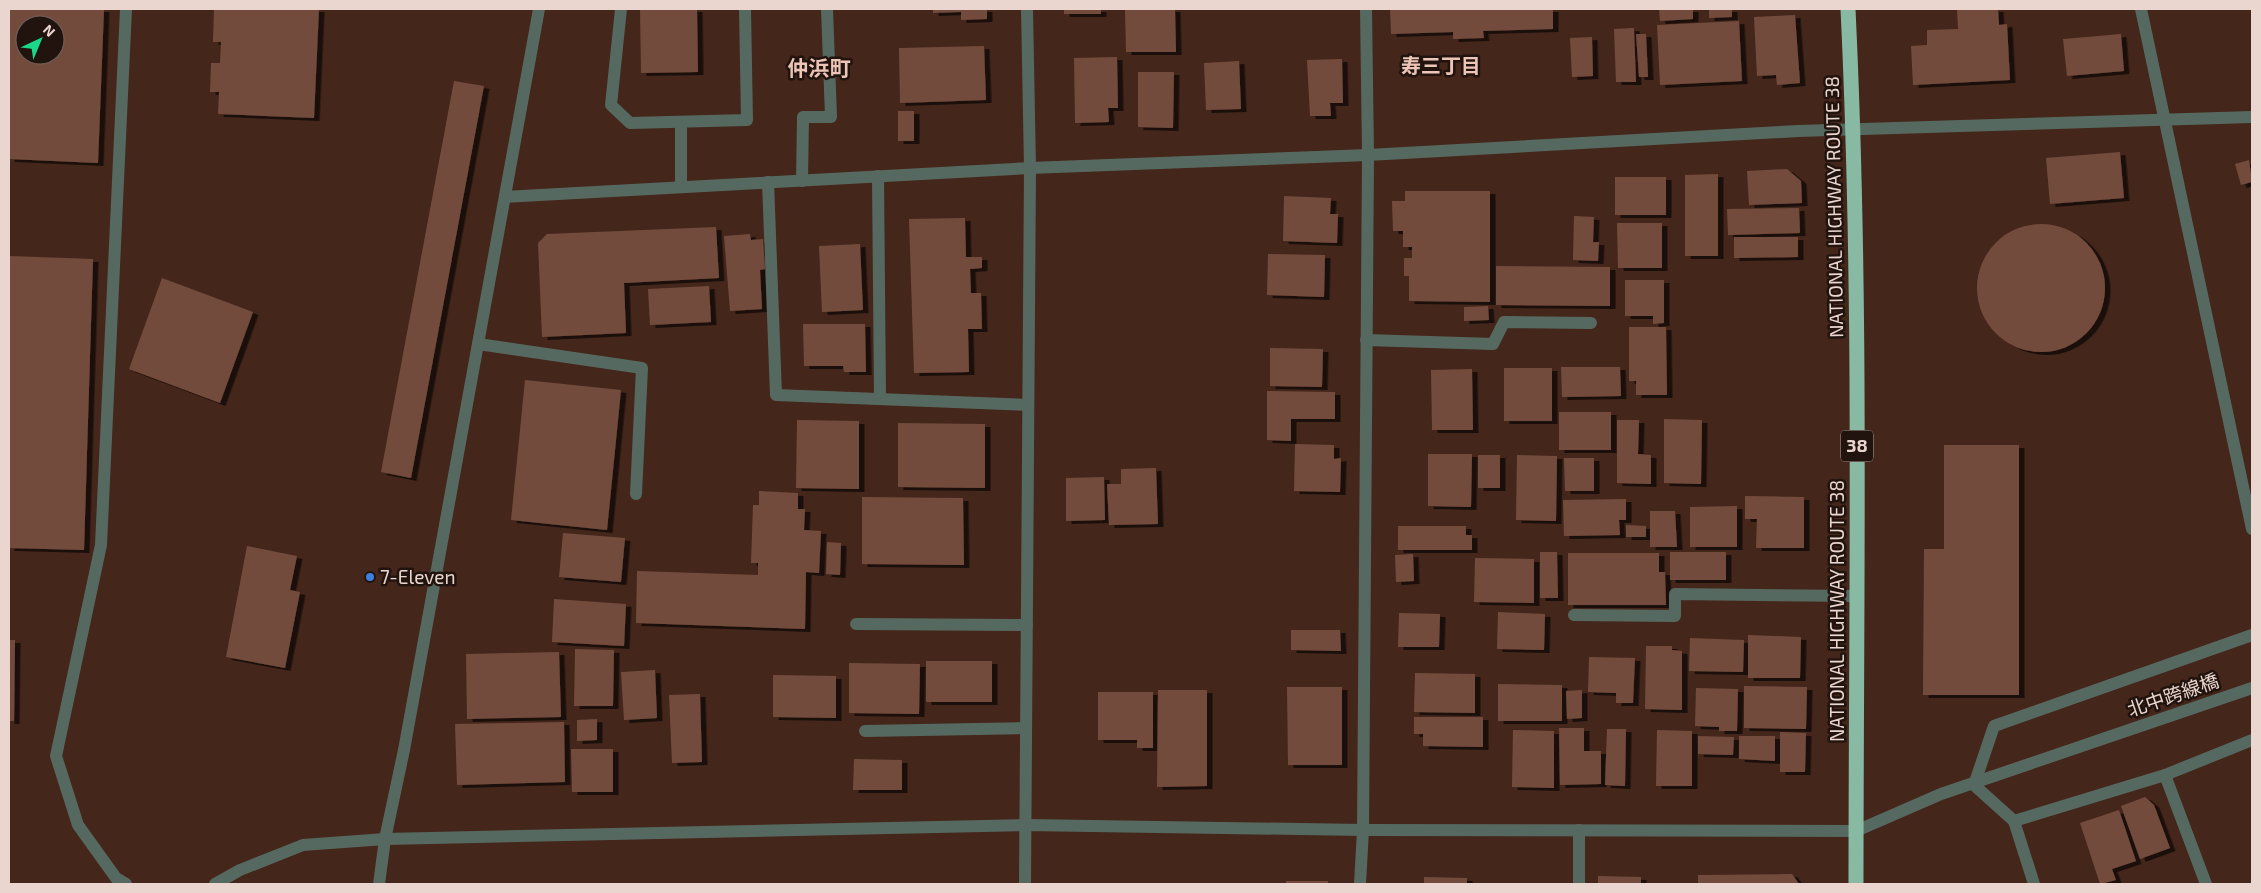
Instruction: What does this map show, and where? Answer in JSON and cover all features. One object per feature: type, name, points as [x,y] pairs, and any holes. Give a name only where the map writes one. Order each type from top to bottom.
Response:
[{"type":"highway","name":"NATIONAL HIGHWAY ROUTE 38","points":[[1848,9],[1854,130],[1857,344],[1856,884]]},
{"type":"street","points":[[126,9],[101,545],[56,756],[78,825],[116,878],[126,884]]},
{"type":"street","points":[[379,884],[385,839],[404,750],[539,9]]},
{"type":"street","points":[[621,9],[611,105],[630,123],[747,120],[745,9]]},
{"type":"street","points":[[802,181],[803,117],[831,117],[827,9]]},
{"type":"street","points":[[1025,884],[1030,168],[1027,9]]},
{"type":"street","points":[[1360,884],[1363,830],[1368,155],[1366,9]]},
{"type":"street","points":[[2141,9],[2252,529]]},
{"type":"street","points":[[505,197],[1030,168],[1368,155],[1798,131],[2252,117]]},
{"type":"street","points":[[681,187],[682,122]]},
{"type":"street","points":[[878,176],[880,399]]},
{"type":"street","points":[[768,182],[776,395],[1028,405]]},
{"type":"street","points":[[1366,340],[1493,344],[1504,322],[1591,323]]},
{"type":"street","points":[[478,344],[642,368],[636,494]]},
{"type":"street","points":[[1574,615],[1675,616],[1675,594],[1857,596]]},
{"type":"street","points":[[856,624],[1027,625]]},
{"type":"street","points":[[2034,884],[2014,821],[1974,784],[1994,726],[2252,634]]},
{"type":"street","name":"北中跨線橋","points":[[1856,831],[1941,794],[2252,688]]},
{"type":"street","points":[[865,731],[1026,728]]},
{"type":"street","points":[[2014,821],[2165,775],[2252,740]]},
{"type":"street","points":[[2165,775],[2206,884]]},
{"type":"street","points":[[215,884],[240,870],[303,845],[385,839],[1026,825],[1363,830],[1856,831]]},
{"type":"street","points":[[1579,830],[1579,884]]},
{"type":"building","points":[[9,9],[104,9],[98,163],[9,159]]},
{"type":"building","points":[[214,9],[319,9],[314,118],[218,114],[219,92],[210,92],[211,63],[220,63],[221,42],[213,42]]},
{"type":"building","points":[[640,9],[697,9],[698,72],[641,73]]},
{"type":"building","points":[[933,9],[987,9],[987,19],[961,20],[961,12],[933,13]]},
{"type":"building","points":[[1064,9],[1101,9],[1101,14],[1064,14]]},
{"type":"building","points":[[1125,9],[1175,9],[1176,52],[1126,52]]},
{"type":"building","points":[[1390,9],[1553,9],[1553,29],[1483,31],[1484,38],[1453,39],[1453,32],[1391,34]]},
{"type":"building","points":[[1659,9],[1693,9],[1693,19],[1660,21]]},
{"type":"building","points":[[1709,9],[1732,9],[1732,17],[1709,18]]},
{"type":"building","points":[[1957,9],[1998,9],[1999,25],[2007,24],[2010,80],[1913,85],[1911,46],[1927,45],[1927,30],[1958,29]]},
{"type":"building","points":[[1795,15],[1800,83],[1777,85],[1776,75],[1757,76],[1754,17]]},
{"type":"building","points":[[1739,21],[1742,81],[1660,85],[1657,25]]},
{"type":"building","points":[[1634,28],[1636,82],[1616,82],[1614,29]]},
{"type":"building","points":[[1636,34],[1646,34],[1648,77],[1639,77]]},
{"type":"building","points":[[2121,34],[2124,71],[2067,76],[2063,39]]},
{"type":"building","points":[[1592,37],[1593,76],[1572,77],[1570,38]]},
{"type":"building","points":[[984,46],[986,100],[900,103],[899,48]]},
{"type":"building","points":[[1117,57],[1118,108],[1108,108],[1109,122],[1075,123],[1074,58]]},
{"type":"building","points":[[1342,59],[1343,103],[1330,103],[1331,116],[1310,116],[1307,60]]},
{"type":"building","points":[[1239,61],[1241,109],[1206,110],[1204,63]]},
{"type":"building","points":[[1138,72],[1174,72],[1173,128],[1138,127]]},
{"type":"building","points":[[454,81],[484,86],[411,478],[381,472]]},
{"type":"building","points":[[898,111],[914,111],[914,141],[898,141]]},
{"type":"building","points":[[2120,152],[2124,198],[2050,204],[2046,158]]},
{"type":"building","points":[[2249,160],[2252,182],[2241,185],[2235,164]]},
{"type":"building","points":[[1787,169],[1801,181],[1802,203],[1749,205],[1747,171]]},
{"type":"building","points":[[1718,174],[1718,256],[1685,256],[1685,175]]},
{"type":"building","points":[[1615,177],[1666,177],[1666,215],[1615,215]]},
{"type":"building","points":[[1405,191],[1490,191],[1490,302],[1409,301],[1409,276],[1404,276],[1404,258],[1412,258],[1412,247],[1403,247],[1403,231],[1393,231],[1392,201],[1405,201]]},
{"type":"building","points":[[1284,196],[1331,198],[1330,214],[1338,214],[1337,243],[1283,241]]},
{"type":"building","points":[[1799,208],[1800,233],[1728,235],[1727,209]]},
{"type":"building","points":[[1574,216],[1594,217],[1593,242],[1599,242],[1598,261],[1573,260]]},
{"type":"building","points":[[965,218],[966,257],[982,257],[982,268],[970,269],[971,293],[981,293],[982,329],[968,329],[969,372],[914,373],[909,219]]},
{"type":"building","points":[[1617,223],[1662,223],[1662,268],[1618,268]]},
{"type":"building","points":[[2041,224],[2066,229],[2086,243],[2100,263],[2105,288],[2100,313],[2086,333],[2066,347],[2041,352],[2016,347],[1996,333],[1982,313],[1977,288],[1982,263],[1996,243],[2016,229]]},
{"type":"building","points":[[716,227],[719,278],[624,283],[626,333],[542,337],[538,243],[547,234]]},
{"type":"building","points":[[750,234],[751,240],[763,239],[765,269],[760,270],[762,309],[730,311],[724,236]]},
{"type":"building","points":[[1734,237],[1798,237],[1798,257],[1734,258]]},
{"type":"building","points":[[860,244],[863,310],[822,312],[819,246]]},
{"type":"building","points":[[1268,254],[1325,255],[1324,297],[1267,295]]},
{"type":"building","points":[[9,256],[93,259],[84,550],[9,548]]},
{"type":"building","points":[[1496,266],[1610,267],[1610,306],[1496,305]]},
{"type":"building","points":[[162,278],[253,312],[220,403],[129,369]]},
{"type":"building","points":[[1625,280],[1664,280],[1664,323],[1653,324],[1653,316],[1625,316]]},
{"type":"building","points":[[709,286],[711,322],[650,325],[648,289]]},
{"type":"building","points":[[1488,306],[1489,320],[1464,321],[1464,307]]},
{"type":"building","points":[[803,324],[865,324],[866,372],[844,372],[843,366],[804,366]]},
{"type":"building","points":[[1629,327],[1666,327],[1667,395],[1636,395],[1636,381],[1629,381]]},
{"type":"building","points":[[1270,348],[1323,349],[1322,387],[1270,386]]},
{"type":"building","points":[[1561,367],[1620,367],[1621,396],[1562,397]]},
{"type":"building","points":[[1504,368],[1552,368],[1552,421],[1504,421]]},
{"type":"building","points":[[1472,369],[1473,430],[1432,430],[1431,370]]},
{"type":"building","points":[[525,380],[621,390],[607,530],[511,520]]},
{"type":"building","points":[[1267,391],[1335,392],[1335,419],[1291,419],[1291,441],[1267,440]]},
{"type":"building","points":[[1559,412],[1611,412],[1611,450],[1559,450]]},
{"type":"building","points":[[1664,419],[1702,420],[1701,484],[1664,483]]},
{"type":"building","points":[[797,420],[859,421],[859,489],[796,488]]},
{"type":"building","points":[[1617,420],[1639,420],[1638,454],[1651,455],[1651,484],[1617,483]]},
{"type":"building","points":[[898,423],[985,424],[985,488],[898,487]]},
{"type":"building","points":[[1295,444],[1334,445],[1334,459],[1341,458],[1340,492],[1294,491]]},
{"type":"building","points":[[1944,445],[2019,445],[2019,695],[1923,695],[1924,549],[1944,549]]},
{"type":"building","points":[[1428,454],[1472,454],[1471,507],[1428,506]]},
{"type":"building","points":[[1478,455],[1500,455],[1500,488],[1478,488]]},
{"type":"building","points":[[1517,455],[1557,456],[1556,521],[1516,520]]},
{"type":"building","points":[[1564,458],[1594,458],[1594,491],[1565,491]]},
{"type":"building","points":[[1156,468],[1158,524],[1109,525],[1107,484],[1121,484],[1121,469]]},
{"type":"building","points":[[1104,477],[1105,520],[1066,521],[1066,478]]},
{"type":"building","points":[[759,491],[798,493],[798,509],[805,509],[804,530],[821,531],[819,573],[806,572],[805,629],[636,623],[637,571],[758,575],[758,563],[751,563],[753,505],[759,505]]},
{"type":"building","points":[[1745,496],[1804,497],[1804,548],[1756,548],[1757,519],[1745,519]]},
{"type":"building","points":[[862,497],[963,498],[964,565],[862,564]]},
{"type":"building","points":[[1626,499],[1626,520],[1619,520],[1620,535],[1564,536],[1563,500]]},
{"type":"building","points":[[1737,506],[1737,547],[1690,547],[1690,507]]},
{"type":"building","points":[[1650,511],[1675,511],[1677,547],[1650,547]]},
{"type":"building","points":[[1626,525],[1646,526],[1646,537],[1626,537]]},
{"type":"building","points":[[1398,526],[1466,526],[1466,535],[1472,535],[1472,550],[1398,550]]},
{"type":"building","points":[[563,533],[625,538],[621,582],[559,577]]},
{"type":"building","points":[[827,542],[841,543],[840,575],[826,574]]},
{"type":"building","points":[[247,546],[297,556],[290,590],[300,592],[285,668],[226,657]]},
{"type":"building","points":[[1540,552],[1557,552],[1558,598],[1540,598]]},
{"type":"building","points":[[1670,552],[1726,552],[1726,580],[1670,580]]},
{"type":"building","points":[[1568,553],[1659,553],[1659,572],[1665,572],[1666,605],[1568,605]]},
{"type":"building","points":[[1413,554],[1414,581],[1396,582],[1395,555]]},
{"type":"building","points":[[1475,558],[1534,559],[1534,603],[1474,602]]},
{"type":"building","points":[[554,599],[626,604],[624,646],[552,642]]},
{"type":"building","points":[[1498,612],[1545,614],[1544,650],[1497,649]]},
{"type":"building","points":[[1399,613],[1440,614],[1439,647],[1398,647]]},
{"type":"building","points":[[1291,630],[1340,630],[1341,651],[1291,650]]},
{"type":"building","points":[[1748,635],[1801,637],[1800,678],[1748,678]]},
{"type":"building","points":[[1690,638],[1744,640],[1743,672],[1689,671]]},
{"type":"building","points":[[9,640],[15,640],[14,721],[9,721]]},
{"type":"building","points":[[1646,646],[1672,646],[1672,650],[1682,651],[1682,710],[1645,709]]},
{"type":"building","points":[[575,649],[614,650],[613,706],[574,706]]},
{"type":"building","points":[[559,652],[561,717],[467,719],[466,654]]},
{"type":"building","points":[[1589,657],[1635,658],[1633,703],[1616,703],[1616,693],[1588,692]]},
{"type":"building","points":[[926,661],[992,661],[992,702],[926,702]]},
{"type":"building","points":[[849,663],[920,664],[919,714],[849,713]]},
{"type":"building","points":[[655,670],[657,718],[624,720],[621,672]]},
{"type":"building","points":[[1415,673],[1475,674],[1475,713],[1414,712]]},
{"type":"building","points":[[773,675],[836,676],[836,718],[773,717]]},
{"type":"building","points":[[1498,684],[1562,685],[1562,721],[1498,721]]},
{"type":"building","points":[[1744,686],[1807,687],[1806,729],[1744,728]]},
{"type":"building","points":[[1287,687],[1342,687],[1342,765],[1288,765]]},
{"type":"building","points":[[1696,688],[1738,689],[1737,731],[1719,731],[1719,727],[1695,726]]},
{"type":"building","points":[[1158,690],[1207,690],[1207,786],[1157,787]]},
{"type":"building","points":[[1582,690],[1582,718],[1567,719],[1566,691]]},
{"type":"building","points":[[1098,692],[1153,692],[1153,748],[1137,748],[1137,740],[1098,740]]},
{"type":"building","points":[[700,694],[702,762],[672,763],[669,695]]},
{"type":"building","points":[[1414,717],[1483,717],[1483,747],[1423,746],[1423,734],[1414,734]]},
{"type":"building","points":[[597,719],[597,740],[577,741],[577,720]]},
{"type":"building","points":[[564,722],[565,782],[457,785],[455,724]]},
{"type":"building","points":[[1559,728],[1584,728],[1584,751],[1601,751],[1601,784],[1560,785]]},
{"type":"building","points":[[1607,729],[1626,729],[1625,786],[1605,785]]},
{"type":"building","points":[[1513,730],[1554,731],[1554,788],[1512,787]]},
{"type":"building","points":[[1657,730],[1692,731],[1692,786],[1656,786]]},
{"type":"building","points":[[1780,732],[1806,733],[1805,772],[1780,772]]},
{"type":"building","points":[[1698,736],[1734,737],[1733,755],[1698,754]]},
{"type":"building","points":[[1739,736],[1775,736],[1775,761],[1739,759]]},
{"type":"building","points":[[571,749],[613,749],[613,792],[572,792]]},
{"type":"building","points":[[854,759],[902,760],[902,790],[853,790]]},
{"type":"building","points":[[2145,797],[2154,805],[2170,848],[2140,859],[2121,806]]},
{"type":"building","points":[[2119,810],[2136,861],[2112,869],[2116,880],[2100,884],[2080,823]]},
{"type":"building","points":[[1792,874],[1799,884],[1698,884],[1698,875]]},
{"type":"building","points":[[1598,876],[1641,877],[1641,884],[1598,884]]},
{"type":"building","points":[[1424,877],[1467,878],[1467,884],[1424,884]]},
{"type":"building","points":[[1286,881],[1328,881],[1328,884],[1286,884]]},
{"type":"place","name":"7-Eleven","points":[[370,577]]},
{"type":"district","name":"寿三丁目","points":[[1441,66]]},
{"type":"district","name":"仲浜町","points":[[819,69]]}]
